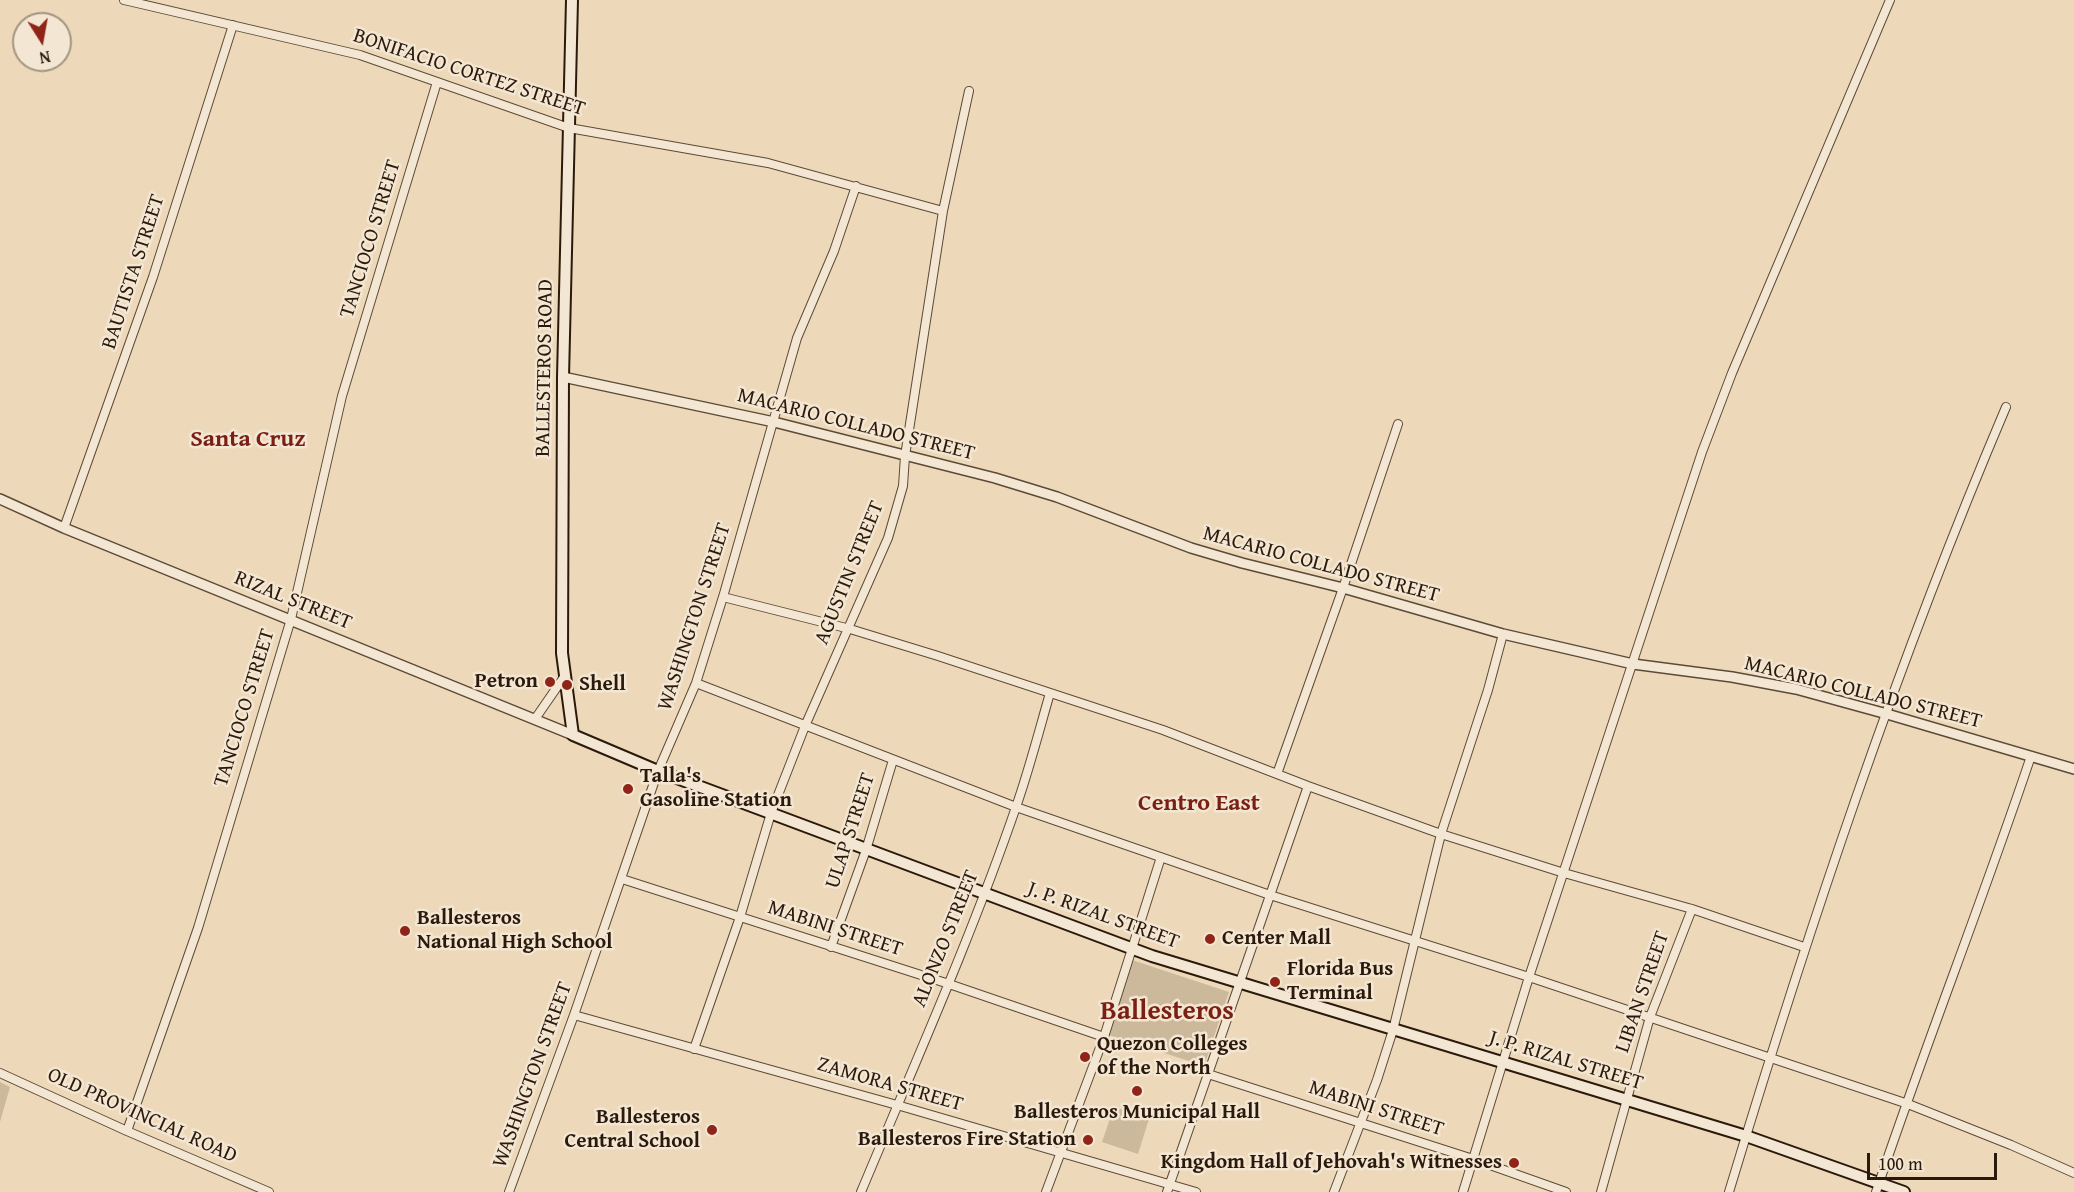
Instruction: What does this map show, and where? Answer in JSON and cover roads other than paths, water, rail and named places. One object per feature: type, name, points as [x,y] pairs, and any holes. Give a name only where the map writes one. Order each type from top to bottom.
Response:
[{"type":"main road","name":"BALLESTEROS ROAD","points":[[572,0],[563,377],[562,653],[573,735]]},
{"type":"main road","name":"J. P. RIZAL STREET","points":[[573,735],[658,771],[1131,948],[1240,984],[1746,1136],[1877,1188],[1904,1192]]},
{"type":"street","name":"BONIFACIO CORTEZ STREET","points":[[124,0],[360,55],[569,128],[768,164],[943,211]]},
{"type":"street","points":[[1463,1192],[1529,977],[1695,474],[1732,373],[1890,0]]},
{"type":"street","name":"BAUTISTA STREET","points":[[64,528],[153,277],[233,25]]},
{"type":"street","name":"TANCIOCO STREET","points":[[127,1131],[198,928],[291,619],[342,396],[437,82]]},
{"type":"street","name":"AGUSTIN STREET","points":[[694,1049],[740,917],[771,813],[805,726],[888,538],[903,486],[905,456],[943,211],[969,91]]},
{"type":"street","name":"WASHINGTON STREET","points":[[509,1192],[574,1016],[658,771],[696,683],[797,338],[834,251],[856,186]]},
{"type":"street","name":"MACARIO COLLADO STREET","points":[[563,377],[774,422],[1022,485],[1191,548],[1503,633],[1633,664],[1732,677],[1796,689],[2074,769]]},
{"type":"street","points":[[1729,1192],[1804,947],[1920,618],[2006,407]]},
{"type":"street","points":[[1277,774],[1398,424]]},
{"type":"street","name":"RIZAL STREET","points":[[0,499],[64,528],[573,735]]},
{"type":"street","points":[[723,597],[850,628],[1163,730],[1440,834],[1564,873],[1692,909],[1804,947]]},
{"type":"street","points":[[1334,1192],[1377,1080],[1393,1030],[1440,834],[1488,690],[1503,633]]},
{"type":"street","points":[[535,719],[564,677]]},
{"type":"street","points":[[696,683],[1016,807],[1270,895],[1414,939],[1908,1104],[2074,1173]]},
{"type":"street","name":"ALONZO STREET","points":[[861,1192],[984,894],[1016,807],[1050,693]]},
{"type":"street","points":[[1877,1188],[1931,1033],[2001,846],[2031,756]]},
{"type":"street","name":"ULAP STREET","points":[[831,946],[866,850],[893,760]]},
{"type":"street","points":[[1169,1188],[1308,786]]},
{"type":"street","points":[[1046,1192],[1104,1036],[1161,857]]},
{"type":"street","name":"MABINI STREET","points":[[622,879],[1104,1036]]},
{"type":"street","name":"LIBAN STREET","points":[[1600,1192],[1650,1017],[1692,909]]},
{"type":"street","name":"ZAMORA STREET","points":[[574,1016],[897,1105],[1059,1152],[1169,1188],[1196,1192]]},
{"type":"street","name":"OLD PROVINCIAL ROAD","points":[[0,1073],[269,1192]]},
{"type":"street","name":"MABINI STREET","points":[[1208,1074],[1473,1159],[1566,1192]]},
{"type":"place","name":"Petron","points":[[550,682]]},
{"type":"place","name":"Shell","points":[[567,685]]},
{"type":"place","name":"Talla's Gasoline Station","points":[[628,789]]},
{"type":"place","name":"Ballesteros National High School","points":[[405,931]]},
{"type":"place","name":"Center Mall","points":[[1210,939]]},
{"type":"place","name":"Florida Bus Terminal","points":[[1275,982]]},
{"type":"place","name":"Quezon Colleges of the North","points":[[1085,1057]]},
{"type":"place","name":"Ballesteros Municipal Hall","points":[[1137,1091]]},
{"type":"place","name":"Ballesteros Central School","points":[[712,1130]]},
{"type":"place","name":"Ballesteros Fire Station","points":[[1088,1140]]},
{"type":"place","name":"Kingdom Hall of Jehovah's Witnesses","points":[[1514,1163]]},
{"type":"district","name":"Santa Cruz","points":[[248,440]]},
{"type":"district","name":"Centro East","points":[[1199,804]]},
{"type":"district","name":"Ballesteros","points":[[1167,1012]]}]
